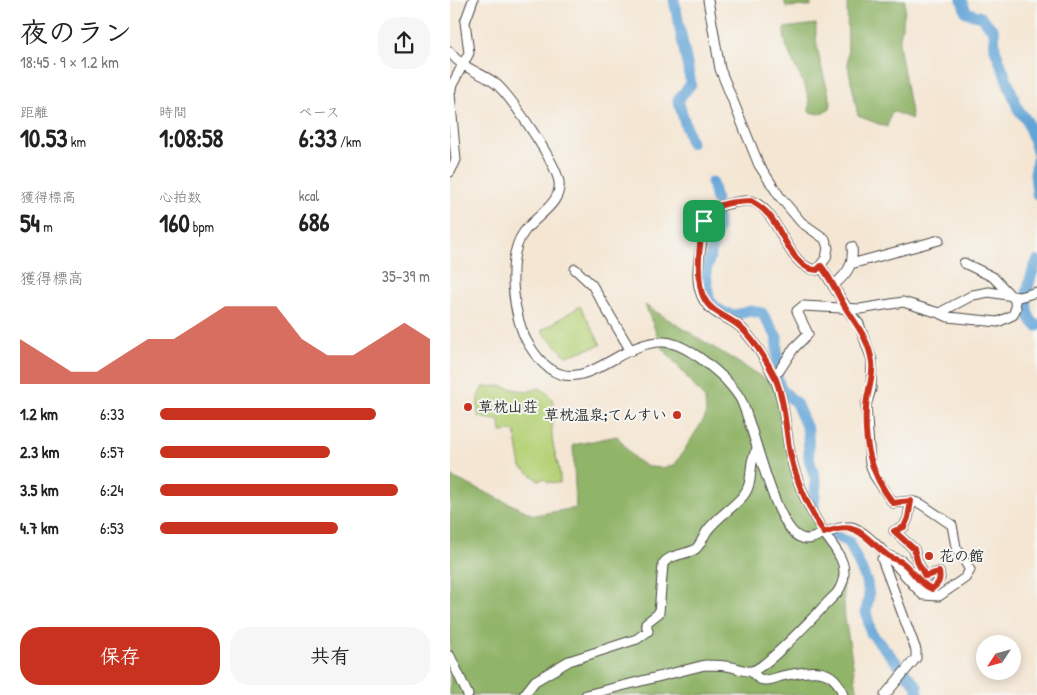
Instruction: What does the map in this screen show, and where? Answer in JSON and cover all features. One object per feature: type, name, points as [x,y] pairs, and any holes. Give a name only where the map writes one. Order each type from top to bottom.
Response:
[{"type":"street","points":[[450,172],[456,160],[450,94],[452,85],[463,65],[470,46],[465,22],[473,0]]},
{"type":"street","points":[[708,0],[720,69],[759,165],[780,197],[801,222],[825,239],[828,248],[826,258],[821,266],[817,270],[812,270],[796,258],[771,217],[761,207],[751,201],[719,206],[711,210],[704,221],[698,275],[703,298],[710,307],[741,328],[776,373],[782,397],[791,455],[800,485],[814,518],[843,561],[845,568],[842,586],[786,646],[772,659],[751,671]]},
{"type":"street","points":[[450,52],[463,65],[494,83],[513,101],[559,181],[556,198],[523,232],[515,252],[514,291],[518,318],[529,346],[540,361],[550,369],[577,376],[601,367],[650,343],[671,343],[684,349],[718,373],[740,398],[780,511],[791,531],[802,539],[808,539],[836,528],[853,527],[887,555],[923,594],[939,596],[969,575],[970,570],[956,547],[952,525],[914,500],[893,503],[874,475],[870,463],[866,405],[871,389],[872,360],[859,324],[845,307],[821,266]]},
{"type":"street","points":[[851,264],[939,240]]},
{"type":"street","points":[[833,286],[842,278],[854,260],[852,247]]},
{"type":"street","points":[[776,373],[794,348],[808,334],[797,311],[803,306],[860,309],[903,302],[948,317],[998,322],[1013,315],[1016,308],[1013,297],[993,277],[964,263]]},
{"type":"street","points":[[575,269],[592,285],[631,351]]},
{"type":"street","points":[[939,313],[973,295],[989,292],[1013,297],[1032,293]]},
{"type":"street","points":[[524,695],[535,681],[554,672],[569,661],[637,639],[648,631],[646,623],[659,613],[663,564],[667,559],[696,549],[708,530],[743,495],[750,486],[751,458],[757,449]]},
{"type":"street","points":[[887,555],[902,561],[923,585],[932,589],[938,584],[939,572],[925,576],[918,563],[914,549],[894,531],[904,527],[908,518],[911,501]]},
{"type":"street","points":[[886,695],[916,658],[916,650],[892,582],[882,563],[882,559],[887,555]]},
{"type":"street","points":[[450,656],[468,695]]},
{"type":"street","points":[[586,695],[705,665],[716,664],[751,671],[759,679],[766,680],[798,674],[831,674],[838,681],[843,695]]},
{"type":"green space","points":[[784,0],[810,0],[811,6],[786,7]]},
{"type":"green space","points":[[847,0],[905,0],[899,44],[912,119],[892,111],[887,127],[858,116],[848,66]]},
{"type":"green space","points":[[816,24],[818,53],[831,103],[830,108],[820,114],[809,112],[807,92],[788,50],[784,28]]},
{"type":"green space","points":[[645,305],[773,384],[780,405],[794,479],[842,568],[845,618],[858,695],[450,695],[450,476],[534,515],[576,508],[573,445],[617,436],[640,463],[654,467],[674,466],[706,416],[705,399],[662,347]]},
{"type":"green space","points":[[580,306],[601,345],[566,356],[541,331]]},
{"type":"green space","points":[[500,386],[527,392],[539,388],[551,398],[554,403],[552,436],[560,483],[548,482],[545,479],[538,480],[521,467],[515,431],[501,432],[500,421],[479,417],[478,401],[483,387]]},
{"type":"waterway","points":[[674,0],[691,84],[678,100],[691,143]]},
{"type":"waterway","points":[[962,0],[966,12],[981,17],[994,31],[995,49],[1018,109],[1027,121],[1037,151]]},
{"type":"waterway","points":[[1037,160],[1035,174],[1037,194]]},
{"type":"waterway","points":[[712,182],[716,200]]},
{"type":"waterway","points":[[717,211],[718,229],[706,271],[709,299],[715,307],[725,313],[735,315],[750,311],[762,313],[777,337],[777,377],[781,389],[796,403],[808,431],[809,459],[816,482],[814,505]]},
{"type":"waterway","points":[[1037,261],[1028,286],[1027,295],[1028,313],[1031,320],[1037,326]]},
{"type":"waterway","points":[[833,535],[849,542],[867,582],[869,596],[866,611],[871,633],[917,686],[918,695]]},
{"type":"place","name":"草枕山荘","points":[[468,407]]},
{"type":"place","name":"草枕温泉;てんすい","points":[[677,415]]},
{"type":"place","name":"花の館","points":[[929,556]]},
{"type":"route","points":[[751,201],[761,207],[771,217],[796,258],[812,270],[817,270],[821,266],[850,315],[859,324],[872,360],[871,389],[866,405],[870,463],[874,475],[893,503],[899,504],[911,501],[908,518],[904,527],[894,531],[914,549],[918,563],[925,576],[939,572],[938,584],[932,589],[923,585],[902,561],[896,561],[887,555],[853,527],[836,528],[824,533],[814,518],[800,485],[791,455],[782,397],[773,375],[741,328],[733,321],[720,315],[703,298],[698,275],[704,221],[711,210],[719,206],[751,201]]}]
